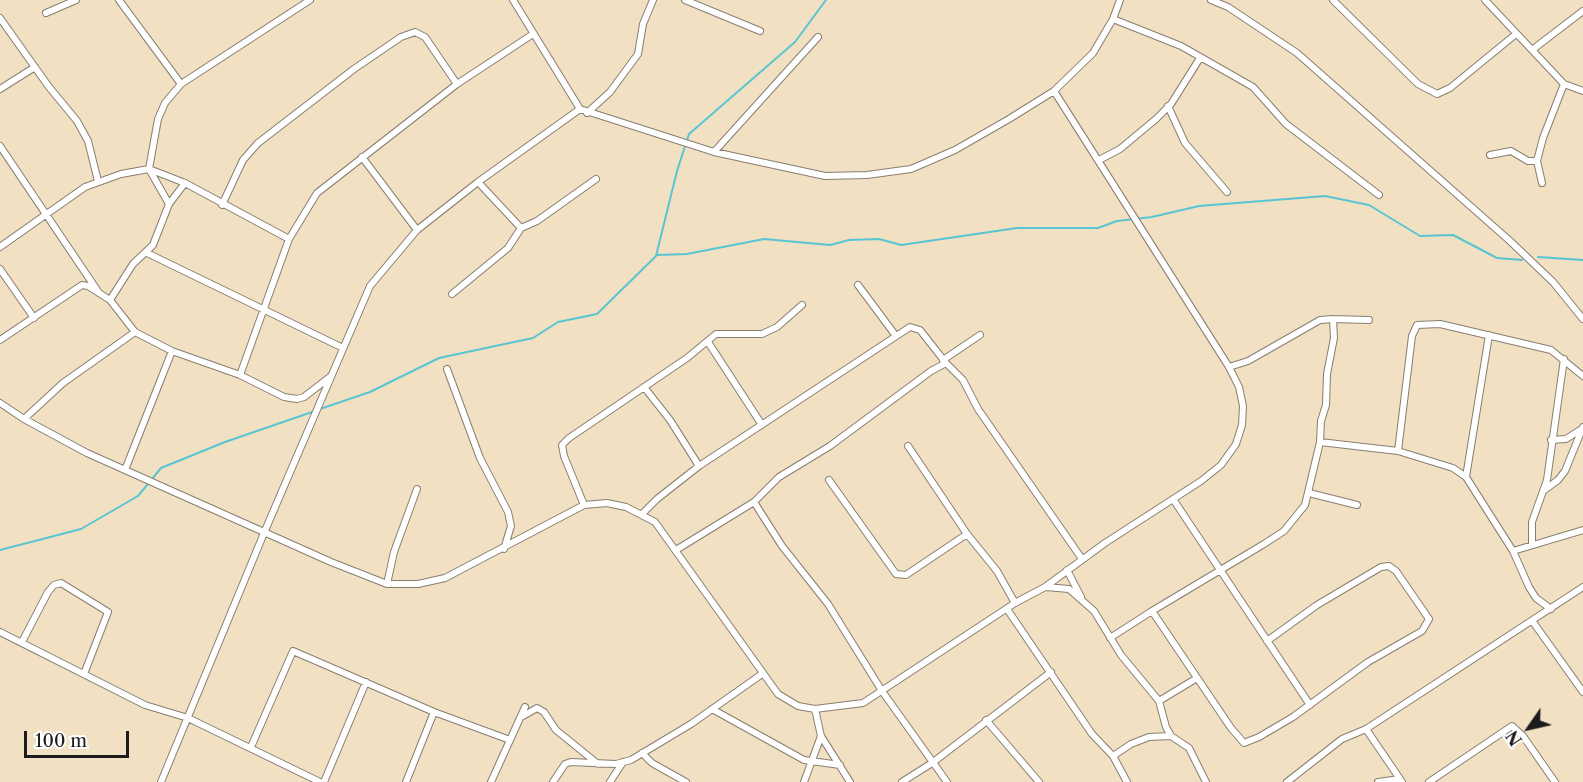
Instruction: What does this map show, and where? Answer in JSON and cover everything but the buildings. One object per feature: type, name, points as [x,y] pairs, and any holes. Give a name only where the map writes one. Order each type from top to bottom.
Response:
[{"type":"street","points":[[46,13],[76,0]]},
{"type":"street","points":[[119,0],[181,84]]},
{"type":"street","points":[[169,204],[149,169],[160,112],[181,84],[310,0]]},
{"type":"street","points":[[513,0],[580,109],[714,152],[825,176],[867,175],[911,169],[955,150],[1054,91],[1093,53],[1113,19],[1120,0]]},
{"type":"street","points":[[588,113],[610,92],[638,54],[645,19],[653,0]]},
{"type":"street","points":[[685,0],[760,31]]},
{"type":"street","points":[[1211,0],[1228,7],[1298,53],[1407,147],[1553,282],[1583,319]]},
{"type":"street","points":[[1228,7],[1232,0]]},
{"type":"street","points":[[1333,0],[1418,84],[1437,94],[1450,88],[1516,34]]},
{"type":"street","points":[[1485,0],[1564,84],[1583,91]]},
{"type":"street","points":[[1532,50],[1583,11]]},
{"type":"street","points":[[0,18],[83,131],[98,181]]},
{"type":"street","points":[[1113,19],[1181,46],[1253,87],[1286,124],[1379,195]]},
{"type":"street","points":[[222,205],[243,160],[258,143],[354,69],[401,37],[416,32],[425,36],[457,84]]},
{"type":"street","points":[[240,375],[289,239],[317,193],[457,84],[533,34]]},
{"type":"street","points":[[714,152],[818,37]]},
{"type":"street","points":[[1099,160],[1129,142],[1168,106],[1200,58]]},
{"type":"street","points":[[0,89],[35,67]]},
{"type":"street","points":[[1542,183],[1538,161],[1543,138],[1564,84]]},
{"type":"street","points":[[0,403],[67,444],[264,533],[387,584],[411,585],[437,581],[504,549],[584,505],[606,503],[643,513],[655,522],[676,550],[762,674],[778,693],[798,706],[815,709],[863,703],[1015,603],[1045,587],[1082,559],[1221,465],[1236,444],[1242,426],[1243,406],[1239,387],[1229,367],[1054,91]]},
{"type":"street","points":[[1168,106],[1185,143],[1227,192]]},
{"type":"street","points":[[161,782],[370,286],[405,241],[417,230],[478,182],[580,109]]},
{"type":"street","points":[[0,146],[101,296]]},
{"type":"street","points":[[1490,155],[1510,151],[1528,161],[1538,161]]},
{"type":"street","points":[[362,157],[417,230]]},
{"type":"street","points":[[0,247],[98,181],[149,169],[185,183],[222,205],[289,239]]},
{"type":"street","points":[[452,294],[508,248],[521,228],[537,221],[596,179]]},
{"type":"street","points":[[478,182],[521,228]]},
{"type":"street","points":[[110,300],[133,264],[147,253],[169,204],[185,183]]},
{"type":"street","points":[[147,253],[342,348]]},
{"type":"street","points":[[0,269],[34,318]]},
{"type":"street","points":[[858,285],[896,336]]},
{"type":"street","points":[[0,340],[75,287],[88,286],[110,300],[135,332],[172,351],[240,375],[284,397],[297,399],[309,394],[330,377]]},
{"type":"street","points":[[584,505],[564,456],[562,445],[708,342],[716,334],[725,332],[762,334],[777,327],[802,305]]},
{"type":"street","points":[[1110,638],[1284,531],[1305,505],[1326,405],[1327,374],[1334,338],[1333,319]]},
{"type":"street","points":[[1229,367],[1248,361],[1320,320],[1370,320]]},
{"type":"street","points":[[1398,451],[1413,329],[1417,326],[1440,324],[1551,350],[1583,376]]},
{"type":"street","points":[[643,513],[699,466],[896,336],[915,327],[963,380],[978,409],[1082,559]]},
{"type":"street","points":[[24,419],[63,383],[135,332]]},
{"type":"street","points":[[1466,477],[1488,334]]},
{"type":"street","points":[[676,550],[754,502],[779,477],[830,446],[980,335]]},
{"type":"street","points":[[708,342],[762,424]]},
{"type":"street","points":[[125,470],[172,351]]},
{"type":"street","points":[[1532,545],[1532,522],[1547,480],[1564,359]]},
{"type":"street","points":[[447,369],[480,458],[508,512],[511,526],[504,549]]},
{"type":"street","points":[[644,387],[670,420],[699,466]]},
{"type":"street","points":[[1551,440],[1574,436],[1583,427]]},
{"type":"street","points":[[1541,492],[1558,480],[1565,471],[1583,427]]},
{"type":"street","points":[[1320,442],[1398,451],[1454,468],[1466,477],[1513,551],[1536,598],[1551,609]]},
{"type":"street","points":[[908,446],[967,534],[997,571],[1015,603]]},
{"type":"street","points":[[829,480],[896,574],[906,575],[967,534]]},
{"type":"street","points":[[387,584],[394,552],[417,489]]},
{"type":"street","points":[[1309,493],[1357,505]]},
{"type":"street","points":[[1173,499],[1311,705]]},
{"type":"street","points":[[754,502],[782,546],[828,604],[882,691],[947,782]]},
{"type":"street","points":[[1513,551],[1583,530]]},
{"type":"street","points":[[1152,611],[1244,743],[1259,737],[1311,705],[1368,662],[1426,627],[1428,619],[1396,571],[1389,566],[1381,567],[1317,605],[1267,641]]},
{"type":"street","points":[[1067,570],[1081,597]]},
{"type":"street","points":[[22,642],[48,592],[54,585],[61,583],[108,612],[84,674]]},
{"type":"street","points":[[1287,782],[1342,739],[1366,729],[1583,586]]},
{"type":"street","points":[[1045,587],[1069,589],[1081,597],[1094,611],[1110,638],[1159,701],[1166,727],[1171,736],[1189,748],[1206,782]]},
{"type":"street","points":[[1006,609],[1092,734],[1113,756],[1128,782]]},
{"type":"street","points":[[1533,621],[1583,692]]},
{"type":"street","points":[[0,632],[145,705],[188,718],[320,782]]},
{"type":"street","points":[[251,747],[293,651],[434,712],[510,740]]},
{"type":"street","points":[[902,782],[932,763],[1051,672]]},
{"type":"street","points":[[553,782],[565,764],[571,762],[598,765],[624,762],[642,753],[762,674]]},
{"type":"street","points":[[1159,701],[1197,678]]},
{"type":"street","points":[[324,782],[366,682]]},
{"type":"street","points":[[491,782],[525,707]]},
{"type":"street","points":[[522,716],[537,708],[544,712],[556,730],[598,765]]},
{"type":"street","points":[[712,709],[813,763],[840,765]]},
{"type":"street","points":[[815,709],[822,735],[850,782]]},
{"type":"street","points":[[406,782],[434,712]]},
{"type":"street","points":[[986,720],[1039,782]]},
{"type":"street","points":[[1429,782],[1512,726],[1523,736],[1555,782]]},
{"type":"street","points":[[1366,729],[1401,781]]},
{"type":"street","points":[[804,782],[822,735]]},
{"type":"street","points":[[1113,756],[1131,744],[1149,737],[1171,736]]},
{"type":"street","points":[[642,753],[652,763],[686,782]]},
{"type":"street","points":[[610,782],[624,762]]},
{"type":"street","points":[[1378,782],[1401,781]]},
{"type":"waterway","points":[[320,409],[370,392],[439,358],[533,338],[558,322],[597,314],[656,256],[677,171],[689,134],[795,42],[826,0]]},
{"type":"waterway","points":[[657,255],[687,254],[764,239],[830,245],[849,240],[879,239],[901,245],[1017,228],[1098,228],[1117,221],[1152,217],[1199,206],[1325,196],[1369,205],[1420,236],[1453,235],[1497,258],[1522,260]]},
{"type":"waterway","points":[[1538,257],[1583,260]]},
{"type":"waterway","points":[[0,550],[81,529],[138,496],[161,468],[225,442],[315,411]]}]
